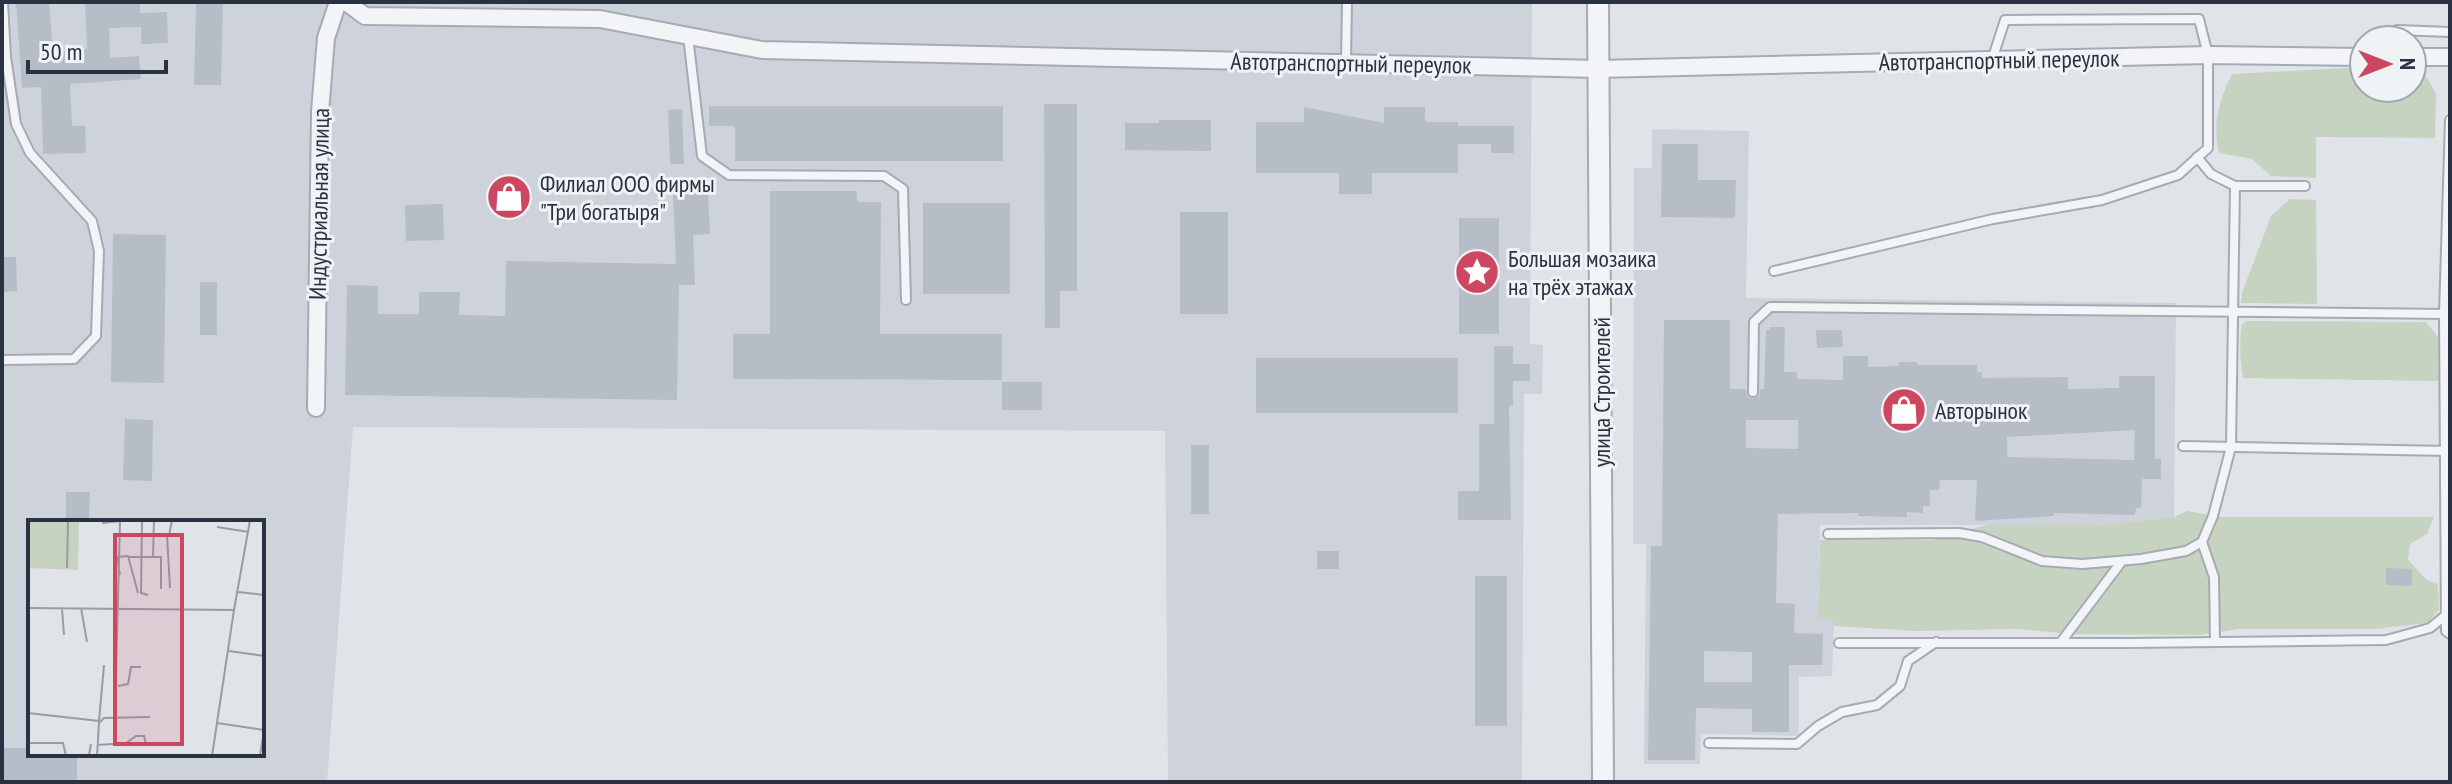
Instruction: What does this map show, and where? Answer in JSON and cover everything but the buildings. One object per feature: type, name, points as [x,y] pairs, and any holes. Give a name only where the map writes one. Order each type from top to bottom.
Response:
[{"type":"street","name":"Индустриальная улица","points":[[316,408],[320,112],[326,38],[338,2]]},
{"type":"street","name":"Автотранспортный переулок","points":[[346,2],[365,16],[600,19],[762,50],[1598,69],[2208,55],[2348,57]]},
{"type":"street","name":"улица Строителей","points":[[1598,2],[1603,782]]},
{"type":"street","points":[[2428,57],[2450,57]]},
{"type":"lane","points":[[3,2],[6,57],[16,124],[30,153],[92,221],[99,251],[96,336],[74,359],[4,360]]},
{"type":"lane","points":[[1346,63],[1347,2]]},
{"type":"lane","points":[[1774,271],[1993,219],[2102,200],[2178,175],[2208,148],[2208,55],[2199,19],[2005,20],[1992,60]]},
{"type":"lane","points":[[2428,31],[2450,32]]},
{"type":"lane","points":[[688,36],[702,156],[729,175],[884,176],[903,189],[906,300]]},
{"type":"lane","points":[[2450,120],[2446,615],[2446,631],[2450,634]]},
{"type":"lane","points":[[2197,157],[2211,174],[2235,186],[2305,186]]},
{"type":"lane","points":[[1828,534],[1959,533],[1982,537],[2042,561],[2082,564],[2186,551],[2202,542],[2213,516],[2231,447],[2235,186]]},
{"type":"lane","points":[[1753,392],[1754,322],[1770,307],[2447,314]]},
{"type":"lane","points":[[2183,446],[2447,450]]},
{"type":"lane","points":[[2202,542],[2214,577],[2215,642]]},
{"type":"lane","points":[[2061,642],[2122,561]]},
{"type":"lane","points":[[1839,643],[2386,640],[2430,628],[2446,615]]},
{"type":"lane","points":[[1709,743],[1797,744],[1818,726],[1842,712],[1877,705],[1900,686],[1908,661],[1937,642]]},
{"type":"shaded area","points":[[2,2],[1532,2],[1530,344],[1543,345],[1542,394],[1524,394],[1522,782],[1168,782],[1165,431],[353,427],[327,782],[2,782]]},
{"type":"shaded area","name":"Авторынок","points":[[1652,129],[1749,131],[1746,298],[2176,303],[2174,517],[2100,525],[1820,525],[1818,618],[1834,619],[1832,676],[1799,677],[1799,736],[1701,734],[1700,764],[1644,764],[1646,544],[1633,544],[1634,168],[1652,168]]},
{"type":"green space","points":[[2348,68],[2348,104],[2428,104],[2428,80],[2436,94],[2435,138],[2316,137],[2316,178],[2271,176],[2252,159],[2219,153],[2216,133],[2218,113],[2232,74]]},
{"type":"green space","points":[[2290,199],[2316,200],[2317,304],[2241,303],[2271,216]]},
{"type":"green space","points":[[2247,321],[2426,322],[2438,337],[2439,381],[2243,378],[2240,338],[2242,324]]},
{"type":"green space","points":[[2187,511],[2221,517],[2434,517],[2427,534],[2410,544],[2408,560],[2427,580],[2438,584],[2439,610],[2427,623],[2375,629],[2239,629],[2199,635],[2073,634],[2016,629],[1916,631],[1833,626],[1833,619],[1818,619],[1820,540],[1932,540],[1987,525],[2100,525],[2174,517]]},
{"type":"place","name":"Филиал ООО фирмы \"Три богатыря\"","points":[[509,197]]},
{"type":"place","name":"Большая мозаика на трёх этажах","points":[[1477,272]]},
{"type":"place","name":"Авторынок","points":[[1904,410]]}]
